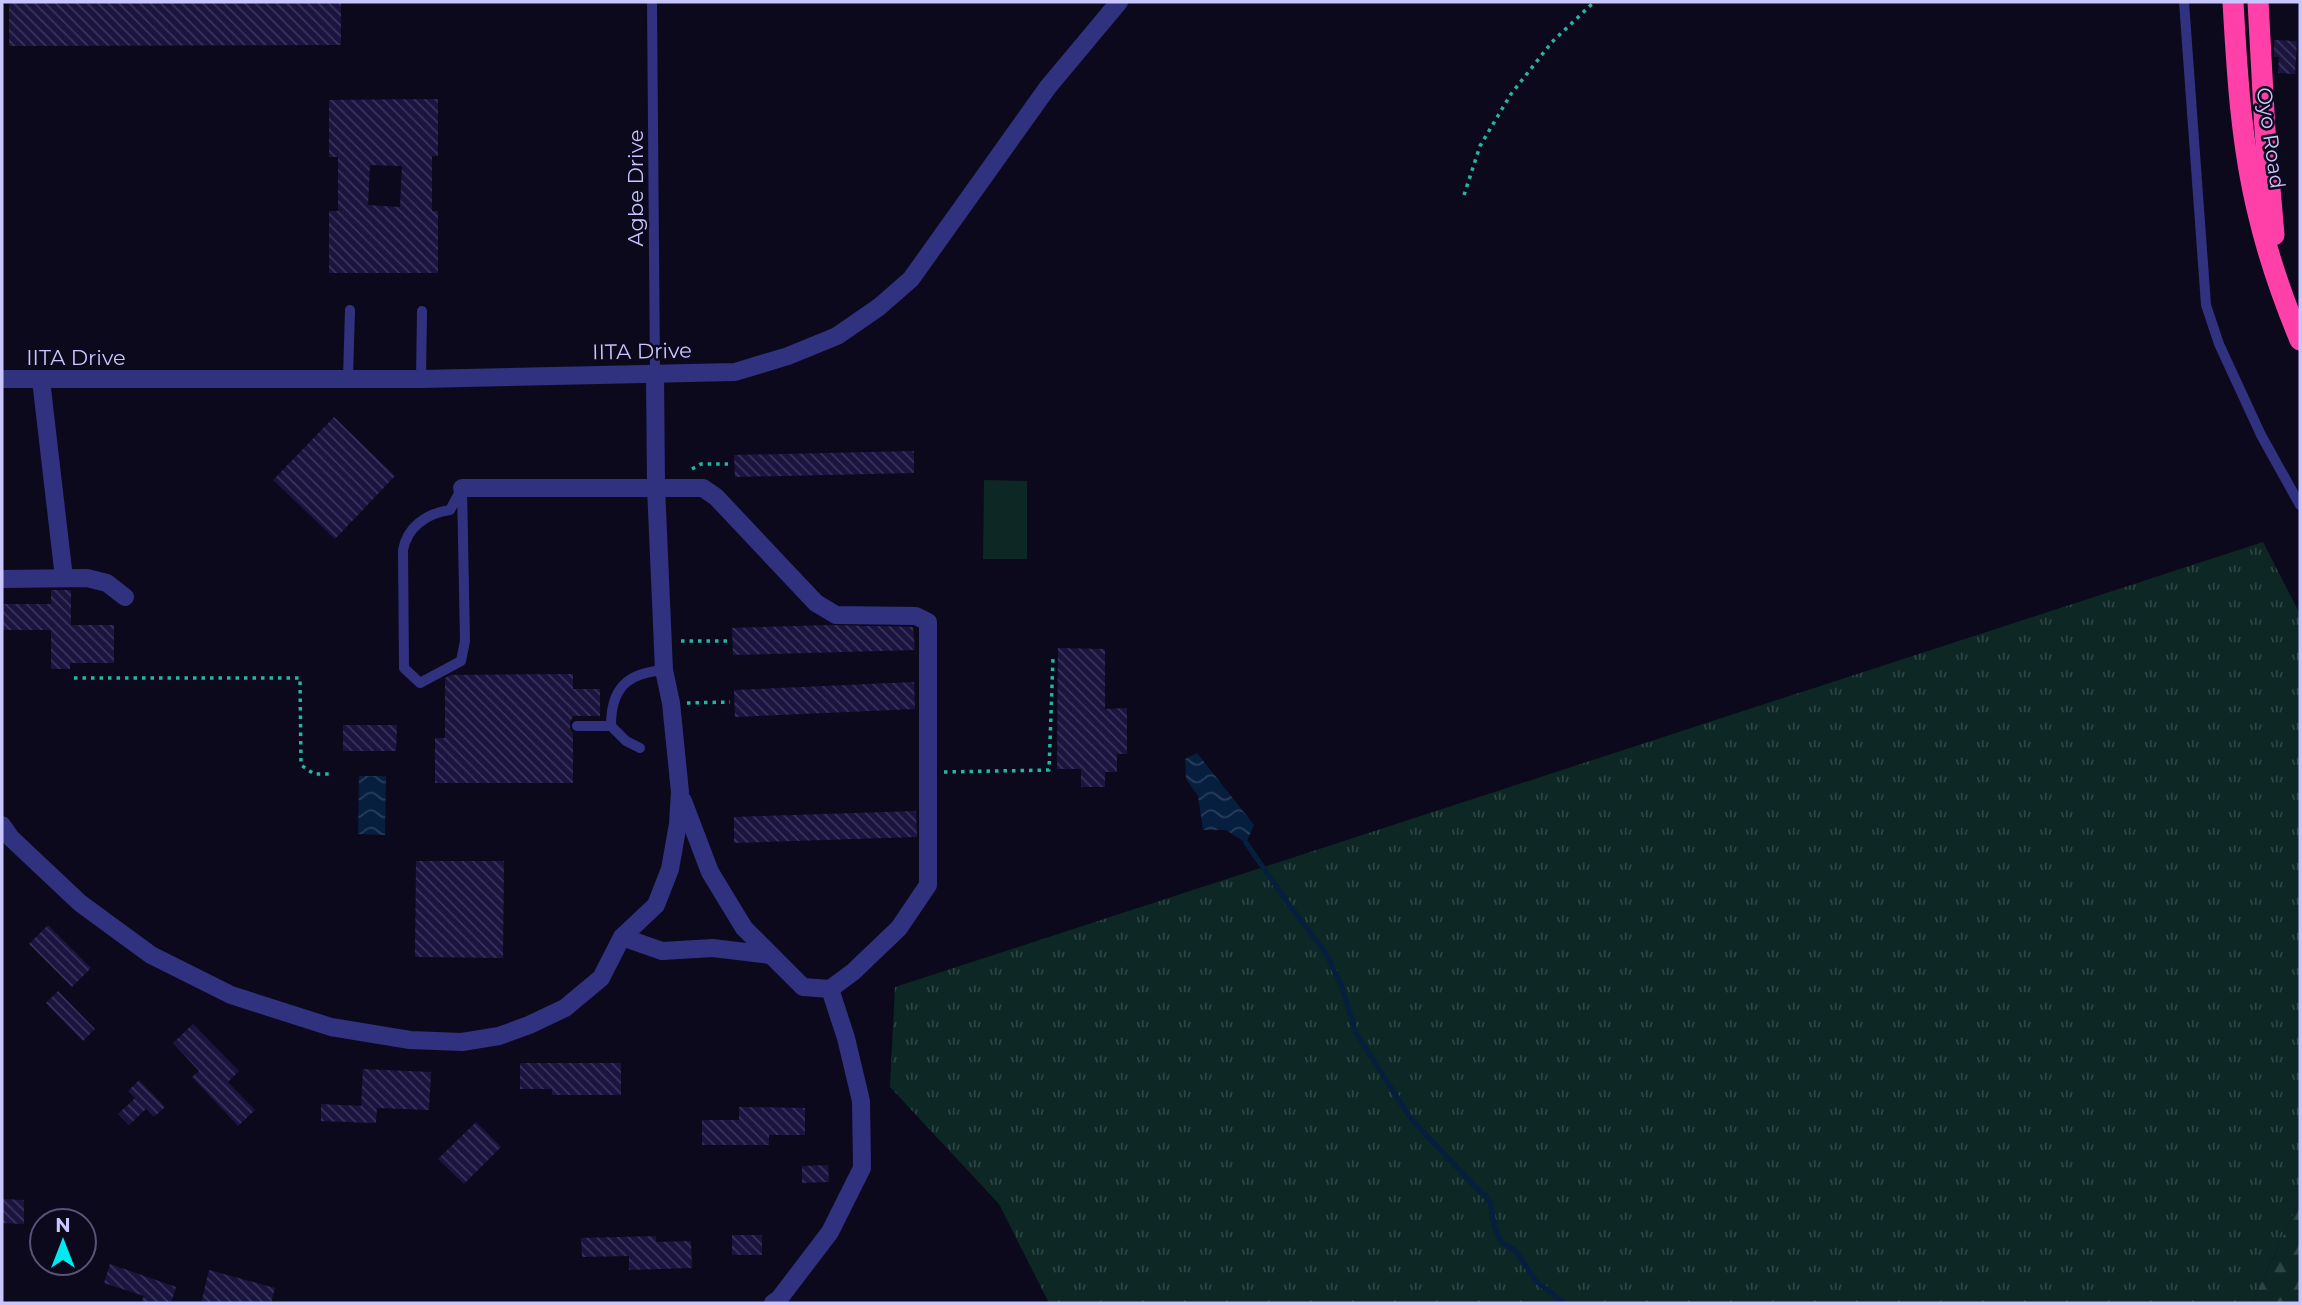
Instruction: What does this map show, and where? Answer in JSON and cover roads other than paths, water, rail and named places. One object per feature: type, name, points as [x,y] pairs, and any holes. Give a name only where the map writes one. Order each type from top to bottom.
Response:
[{"type":"highway","name":"Oyo Road","points":[[2233,2],[2238,93],[2257,212],[2300,340]]},
{"type":"highway","name":"Oyo Road","points":[[2258,2],[2265,131],[2278,279]]},
{"type":"street","name":"IITA Drive","points":[[2,379],[421,379],[735,372],[788,356],[836,336],[879,307],[911,279],[1048,87],[1119,2]]},
{"type":"street","points":[[2,825],[11,838],[80,903],[151,955],[231,995],[331,1027],[410,1040],[461,1042],[499,1036],[529,1026],[565,1008],[601,978],[622,937],[656,905],[670,869],[678,824],[680,792],[671,703],[664,670],[656,487],[655,373]]},
{"type":"street","points":[[41,380],[64,578]]},
{"type":"street","points":[[462,488],[703,488],[716,497],[816,603],[836,615],[916,615],[928,622],[928,885],[899,928],[853,972],[830,989],[803,987],[744,928],[710,872],[680,792]]},
{"type":"street","points":[[2,579],[87,578],[107,583],[125,597]]},
{"type":"street","points":[[622,937],[662,951],[713,948],[770,955]]},
{"type":"street","points":[[773,1303],[830,1232],[862,1168],[861,1101],[846,1038],[830,989]]},
{"type":"lane","name":"Agbe Drive","points":[[652,2],[655,373]]},
{"type":"lane","points":[[2184,2],[2206,305],[2219,344],[2261,435],[2300,505]]},
{"type":"lane","points":[[348,378],[350,310]]},
{"type":"lane","points":[[421,379],[422,311]]},
{"type":"lane","points":[[462,488],[465,641],[461,662],[420,683],[404,668],[405,539],[422,520],[434,512],[450,510],[462,488]]},
{"type":"lane","points":[[640,748],[626,741],[611,726],[611,711],[619,689],[628,679],[649,671],[664,670]]},
{"type":"lane","points":[[577,726],[611,726]]},
{"type":"water","points":[[1197,753],[1254,825],[1246,843],[1226,830],[1203,830],[1198,796],[1186,779],[1185,759]]},
{"type":"water","points":[[359,776],[386,776],[385,835],[358,834]]},
{"type":"waterway","points":[[1246,843],[1325,952],[1341,984],[1356,1033],[1411,1119],[1490,1202],[1495,1229],[1502,1243],[1515,1250],[1536,1281],[1564,1303]]}]
